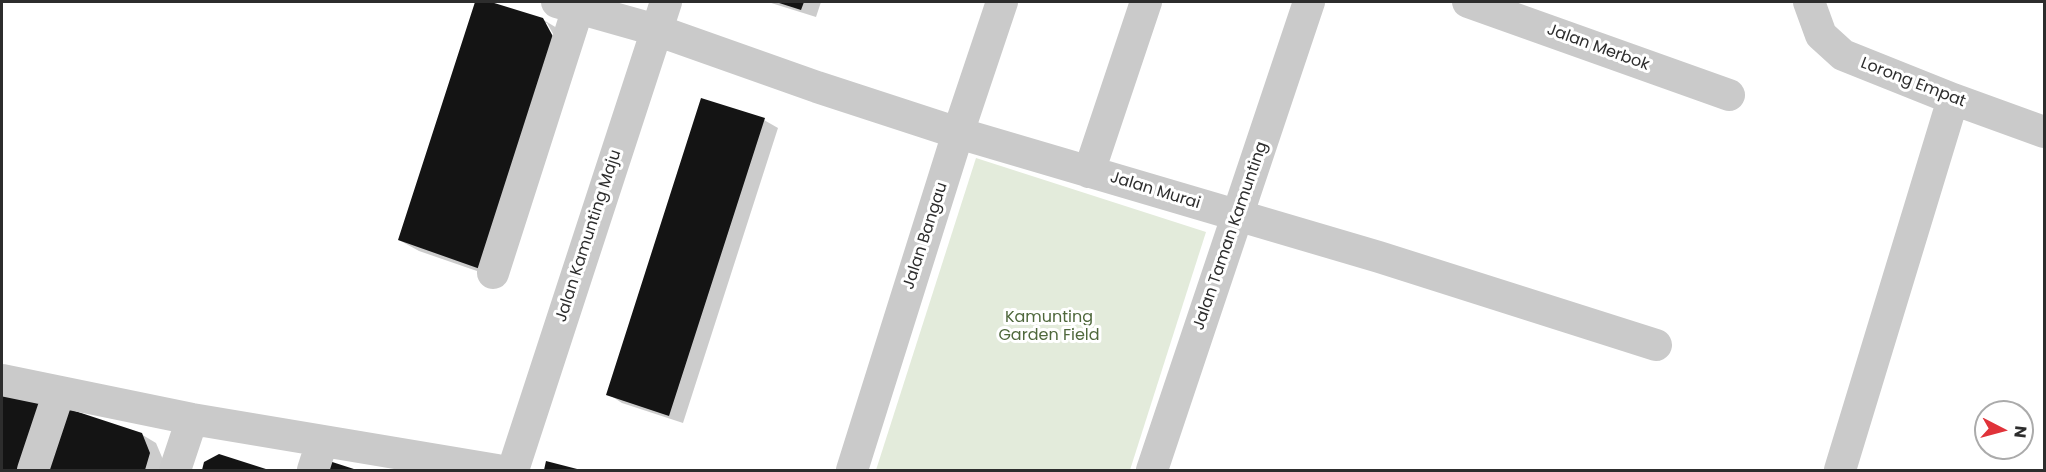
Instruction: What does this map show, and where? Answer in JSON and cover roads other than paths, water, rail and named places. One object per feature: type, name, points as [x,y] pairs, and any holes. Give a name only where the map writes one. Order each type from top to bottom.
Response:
[{"type":"street","name":"Jalan Bangau","points":[[852,471],[958,133],[1002,2]]},
{"type":"street","points":[[1089,171],[1146,2]]},
{"type":"street","name":"Jalan Taman Kamunting","points":[[1152,471],[1309,2]]},
{"type":"street","name":"Jalan Merbok","points":[[1468,2],[1729,95]]},
{"type":"street","name":"Lorong Empat","points":[[1809,2],[1821,35],[1843,55],[2044,132]]},
{"type":"street","name":"Jalan Murai","points":[[572,4],[661,16],[817,87],[958,133],[1379,257],[1656,345]]},
{"type":"street","points":[[493,273],[572,4]]},
{"type":"street","name":"Jalan Kamunting Maju","points":[[513,471],[661,16]]},
{"type":"street","points":[[1842,470],[1953,99]]},
{"type":"street","points":[[2,380],[192,419],[318,456],[497,471]]},
{"type":"street","points":[[33,471],[59,392]]},
{"type":"street","points":[[175,471],[192,419]]},
{"type":"park label","name":"Kamunting Garden Field","points":[[1049,327]]}]
